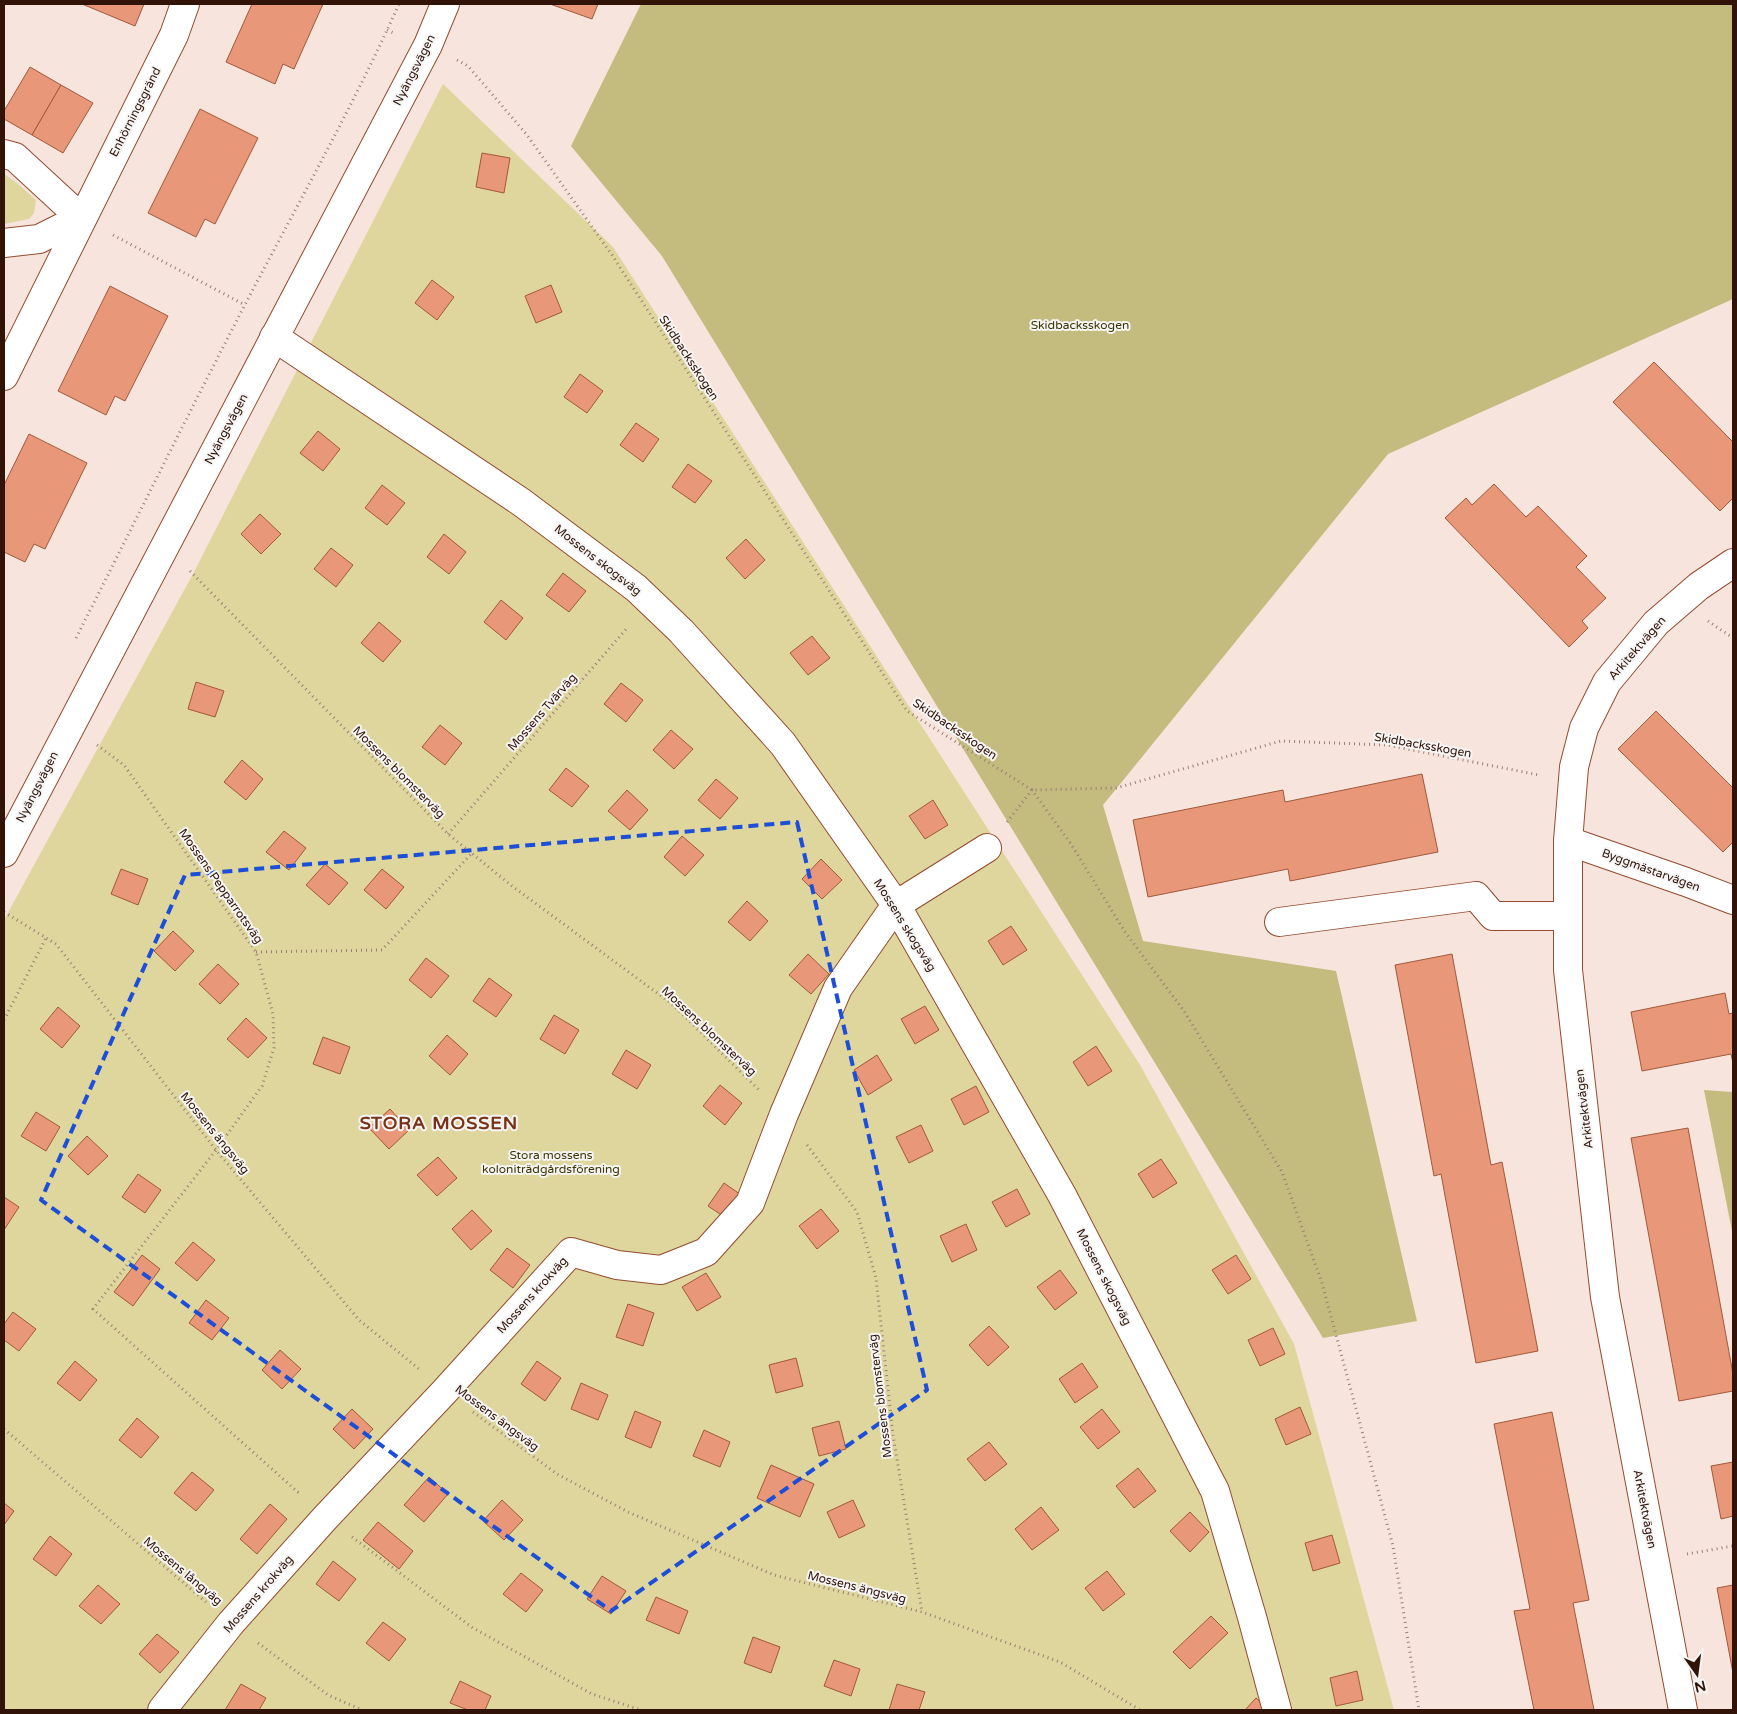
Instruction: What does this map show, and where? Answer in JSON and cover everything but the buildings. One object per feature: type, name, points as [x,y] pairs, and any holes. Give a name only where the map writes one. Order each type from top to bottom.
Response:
[{"type":"street","name":"Enhörningsgränd","points":[[4,376],[81,218],[174,35],[185,4]]},
{"type":"street","name":"Nyängsvägen","points":[[4,853],[428,45],[445,4]]},
{"type":"street","points":[[4,154],[15,158],[81,218],[38,239],[4,243]]},
{"type":"street","name":"Mossens skogsväg","points":[[274,337],[521,502],[636,588],[681,631],[783,744],[896,905],[1062,1195],[1215,1490],[1277,1710]]},
{"type":"street","name":"Arkitektvägen","points":[[1683,1710],[1605,1297],[1568,970],[1568,841],[1574,767],[1584,728],[1607,682],[1656,623],[1699,586],[1733,563]]},
{"type":"street","name":"Byggmästarvägen","points":[[1568,841],[1677,878],[1733,900]]},
{"type":"street","name":"Mossens krokväg","points":[[162,1710],[231,1623],[326,1517],[445,1391],[571,1252],[617,1265],[661,1270],[706,1252],[750,1203],[784,1114],[838,988],[896,905],[987,848]]},
{"type":"street","points":[[1279,922],[1476,896],[1493,916],[1568,916]]},
{"type":"path","points":[[75,639],[399,4]]},
{"type":"path","name":"Skidbacksskogen","points":[[387,30],[428,45],[468,66],[527,135],[612,255],[907,711],[1032,790],[1116,788],[1282,741],[1387,746],[1573,782]]},
{"type":"path","points":[[81,218],[245,306]]},
{"type":"path","name":"Mossens blomsterväg","points":[[163,548],[193,574],[448,834],[512,886],[672,1004],[784,1114],[857,1212],[876,1278],[892,1435],[922,1612]]},
{"type":"path","name":"Mossens Tvärväg","points":[[448,834],[650,602]]},
{"type":"path","name":"Mossens Pepparrotsväg","points":[[70,725],[124,765],[256,952],[273,1014],[274,1048],[262,1086],[216,1150],[93,1309]]},
{"type":"path","points":[[987,848],[1032,790],[1071,844],[1125,932],[1184,1010],[1282,1172],[1322,1283],[1393,1546],[1419,1710]]},
{"type":"path","points":[[256,952],[382,950],[472,853]]},
{"type":"path","name":"Mossens ängsväg","points":[[4,912],[56,944],[216,1150],[359,1320],[445,1391],[556,1474],[628,1512],[774,1575],[922,1612],[1060,1662],[1140,1710]]},
{"type":"path","points":[[4,1020],[46,938]]},
{"type":"path","name":"Mossens långväg","points":[[4,1429],[231,1623],[328,1695],[362,1710]]},
{"type":"path","points":[[1725,1548],[1733,1546]]},
{"type":"highlighted area","points":[[797,822],[927,1390],[611,1611],[41,1200],[185,875]]},
{"type":"green space","name":"Skidbacksskogen","points":[[641,4],[1733,4],[1733,299],[1388,454],[1103,805],[1143,941],[1336,971],[1417,1321],[1323,1338],[662,256],[571,146]]},
{"type":"green space","name":"Stora mossens koloniträdgårdsförening","points":[[443,84],[613,247],[1140,1065],[1294,1344],[1394,1710],[4,1710],[4,920],[193,574]]},
{"type":"green space","points":[[4,174],[36,200],[34,213],[29,219],[4,224]]},
{"type":"green space","points":[[1704,1090],[1733,1092],[1733,1236]]},
{"type":"district","name":"STORA MOSSEN","points":[[439,1123]]}]
